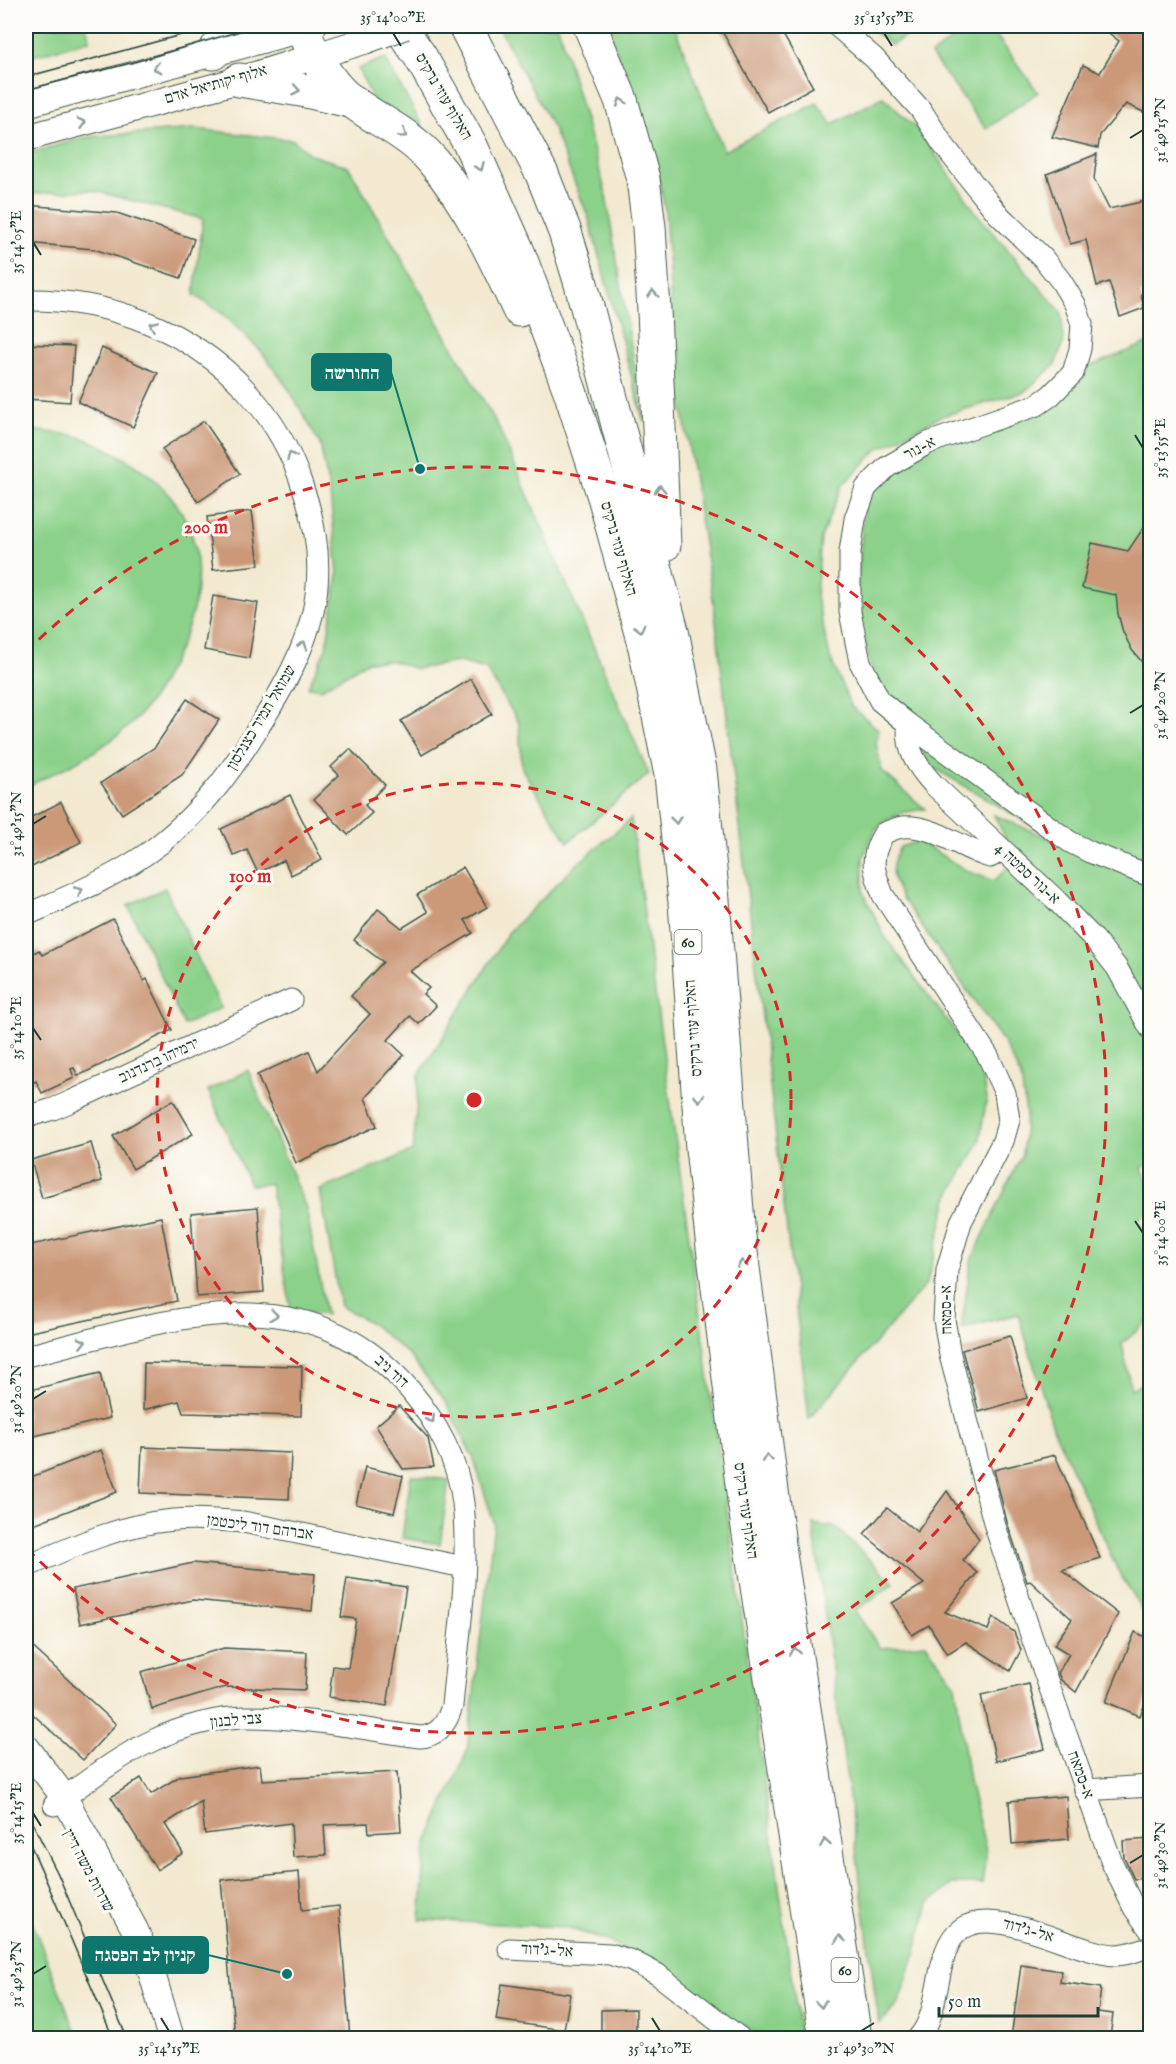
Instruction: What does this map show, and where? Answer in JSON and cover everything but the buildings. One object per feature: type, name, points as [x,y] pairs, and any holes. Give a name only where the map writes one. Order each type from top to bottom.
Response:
[{"type":"highway","points":[[213,53],[233,26]]},
{"type":"highway","name":"האלוף עוזי נרקיס","points":[[399,26],[420,56],[471,146],[517,249],[570,391],[605,500],[645,648],[671,775],[685,902],[702,1148],[752,1564],[820,1903],[855,2038]]},
{"type":"highway","name":"האלוף עוזי נרקיס","points":[[465,26],[542,174],[565,232],[581,284],[672,631],[701,781],[713,900],[739,1237],[781,1560],[820,1903],[826,2038]]},
{"type":"highway","points":[[590,26],[621,100],[644,179],[653,298],[663,535],[672,631]]},
{"type":"highway","points":[[308,34],[334,84],[354,102],[411,140],[431,159],[458,195],[498,266],[605,500]]},
{"type":"highway","points":[[239,80],[301,90],[354,102]]},
{"type":"street","name":"אלוף יקותיאל אדם","points":[[26,104],[213,53],[308,34],[364,41],[405,26]]},
{"type":"street","name":"א-נור","points":[[837,26],[874,58],[921,110],[942,143],[998,214],[1043,258],[1075,304],[1082,324],[1080,349],[1072,373],[1057,391],[1037,405],[928,443],[887,466],[866,488],[855,519],[850,552],[850,612],[860,662],[880,700],[908,724],[1070,842],[1150,876]]},
{"type":"street","name":"אלוף יקותיאל אדם","points":[[26,138],[239,80],[308,34]]},
{"type":"street","name":"שמואל תמיר כצנלסון","points":[[26,300],[78,303],[132,316],[186,341],[237,381],[277,429],[290,453],[310,507],[318,540],[319,567],[318,594],[311,621],[289,679],[231,771],[206,802],[159,844],[130,865],[26,915]]},
{"type":"street","name":"א-נור סמטה 4","points":[[908,724],[911,753],[921,771],[1095,940],[1117,968],[1150,1028]]},
{"type":"street","name":"א-סמאח","points":[[1002,850],[990,857],[974,853],[946,837],[923,829],[901,827],[884,833],[877,845],[873,870],[883,895],[988,1056],[1005,1093],[1009,1120],[995,1157],[961,1222],[947,1270],[944,1319],[950,1355],[995,1526],[1032,1638],[1112,1863],[1148,1943]]},
{"type":"street","name":"ירמיהו ברנדנוב","points":[[26,1117],[72,1101],[291,1000]]},
{"type":"street","name":"דוד ניב","points":[[26,1356],[185,1318],[220,1313],[255,1313],[290,1317],[319,1325],[348,1339],[376,1357],[401,1379],[423,1405],[441,1434],[453,1464],[463,1500],[464,1567],[452,1706],[448,1719],[439,1732]]},
{"type":"street","name":"אברהם דוד ליכטמן","points":[[26,1567],[118,1530],[148,1523],[209,1519],[243,1522],[464,1567]]},
{"type":"street","name":"צבי לבנון","points":[[59,1801],[105,1768],[155,1739],[215,1721],[245,1717],[284,1719],[420,1737],[429,1737],[439,1732]]},
{"type":"street","name":"שדרות משה דיין","points":[[26,1747],[55,1782],[59,1801],[126,1944],[142,1984],[158,2038]]},
{"type":"street","points":[[26,1761],[59,1801],[135,1930],[148,1960],[171,2038]]},
{"type":"street","points":[[1086,1790],[1150,1786]]},
{"type":"street","name":"אל-ג'דוד","points":[[918,2038],[931,2016],[950,1940],[960,1930],[974,1922],[1011,1925],[1117,1955],[1148,1943]]},
{"type":"street","name":"אל-ג'דוד","points":[[508,1949],[610,1954],[633,1961],[657,1974],[740,2038]]},
{"type":"green space","points":[[26,26],[86,26],[90,40],[26,58]]},
{"type":"green space","points":[[498,26],[558,26],[605,190],[644,422],[588,216],[552,126]]},
{"type":"green space","points":[[607,26],[674,26],[724,151],[817,103],[832,124],[883,97],[918,130],[978,215],[1061,312],[1064,341],[1055,365],[1024,392],[939,417],[877,450],[842,486],[821,538],[816,596],[830,657],[851,706],[879,730],[876,743],[882,771],[925,809],[900,813],[877,827],[863,857],[863,892],[885,937],[980,1065],[987,1098],[979,1143],[948,1198],[927,1283],[809,1419],[714,606],[675,361],[665,209],[649,136]]},
{"type":"green space","points":[[867,26],[923,26],[891,45]]},
{"type":"green space","points":[[970,26],[989,26],[1038,92],[986,129],[931,55]]},
{"type":"green space","points":[[385,58],[432,143],[410,119],[376,105],[358,69]]},
{"type":"green space","points":[[195,129],[293,140],[311,155],[348,166],[497,424],[649,774],[568,842],[522,769],[519,723],[486,669],[458,662],[416,669],[393,661],[368,661],[321,689],[308,687],[326,648],[338,574],[330,494],[320,444],[290,391],[261,351],[223,314],[194,295],[203,219],[91,190],[26,194],[26,154],[86,137]]},
{"type":"green space","points":[[1150,342],[1150,880],[1050,836],[932,767],[894,709],[870,664],[856,599],[866,488],[918,449],[996,420],[1073,373]]},
{"type":"green space","points":[[34,430],[90,440],[132,463],[156,481],[174,502],[187,524],[195,548],[198,572],[195,599],[188,625],[168,672],[145,708],[131,724],[107,744],[26,787],[26,432]]},
{"type":"green space","points":[[994,815],[1150,881],[1150,1164],[1142,1167],[1150,1190],[1150,1210],[1139,1220],[1150,1244],[1150,1319],[1122,1344],[1131,1389],[1150,1380],[1150,1623],[1118,1571],[1054,1430],[1018,1314],[961,1329],[971,1261],[1022,1154],[1026,1115],[1021,1077],[1002,1040],[902,898],[893,879],[892,867],[900,847],[919,841],[967,871],[994,881],[1016,859]]},
{"type":"green space","points":[[631,819],[800,2038],[771,2038],[730,2021],[672,1978],[613,1943],[565,1927],[420,1920],[426,1845],[467,1751],[494,1523],[474,1460],[446,1402],[408,1354],[369,1322],[340,1306],[320,1190],[413,1151],[419,1075],[508,933],[576,865]]},
{"type":"green space","points":[[165,888],[221,1008],[184,1025],[128,905]]},
{"type":"green space","points":[[248,1070],[306,1208],[326,1315],[291,1311],[270,1184],[250,1185],[208,1090]]},
{"type":"green space","points":[[411,1475],[449,1480],[440,1544],[402,1538]]},
{"type":"green space","points":[[813,1524],[835,1527],[894,1583],[855,1611],[880,1648],[926,1644],[955,1684],[969,1781],[986,1851],[982,1884],[952,1884],[929,1903],[898,2005],[879,2024]]},
{"type":"green space","points":[[26,1907],[77,2035],[72,2038],[26,2038]]},
{"type":"tram line","points":[[26,77],[214,26]]},
{"type":"tram line","points":[[26,90],[131,63],[257,26]]},
{"type":"tram line","points":[[26,1810],[58,1874],[127,2038]]},
{"type":"tram line","points":[[26,1835],[113,2038]]},
{"type":"place","name":"החורשה","points":[[420,469]]},
{"type":"place","name":"קניון לב הפסגה","points":[[287,1974]]}]
